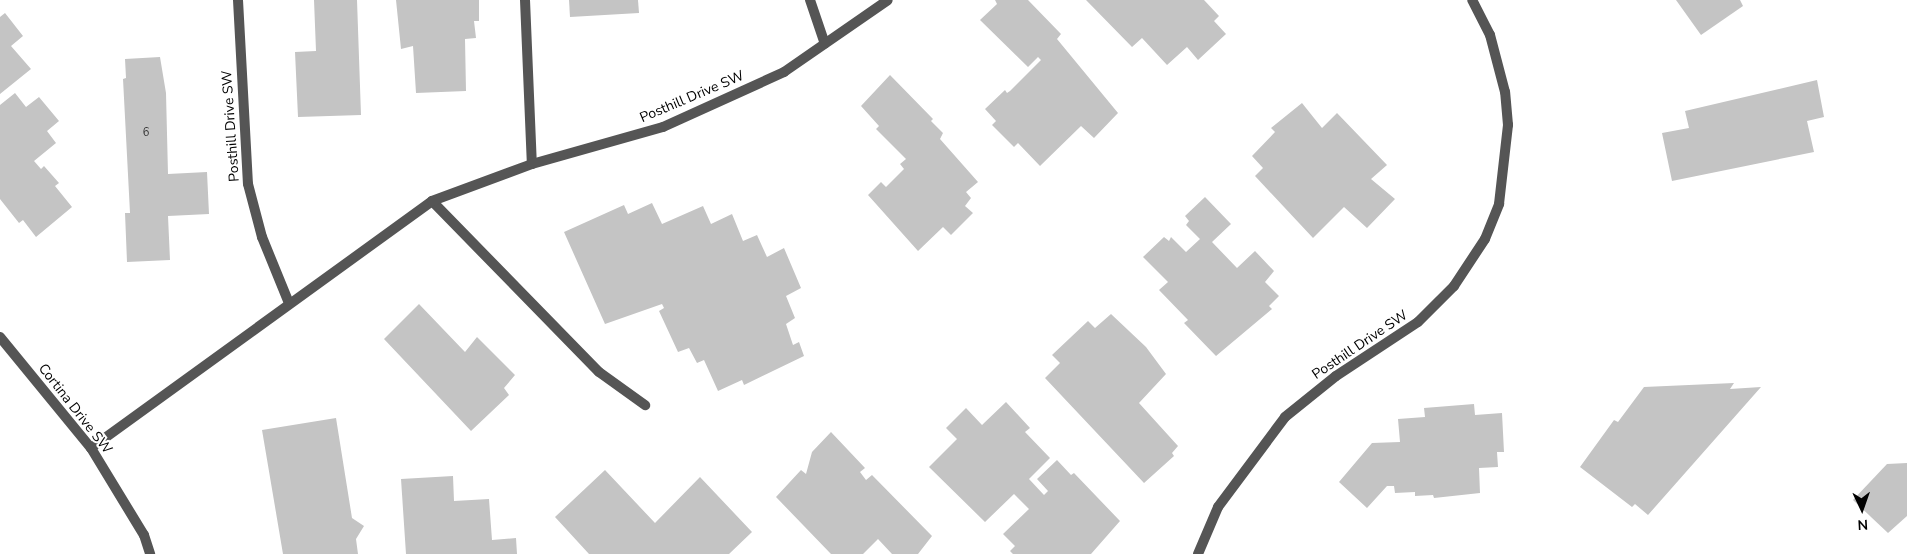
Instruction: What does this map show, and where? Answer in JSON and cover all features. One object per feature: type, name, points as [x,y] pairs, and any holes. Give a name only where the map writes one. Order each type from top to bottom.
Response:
[{"type":"street","name":"Posthill Drive SW","points":[[238,0],[248,184],[262,237],[290,303]]},
{"type":"street","points":[[525,0],[532,164]]},
{"type":"street","points":[[810,0],[825,44]]},
{"type":"street","name":"Posthill Drive SW","points":[[91,448],[432,201],[532,164],[663,127],[784,72],[888,0]]},
{"type":"street","name":"Posthill Drive SW","points":[[1198,554],[1218,508],[1285,417],[1336,376],[1418,322],[1454,286],[1485,239],[1499,204],[1508,125],[1505,92],[1490,34],[1472,0]]},
{"type":"street","points":[[432,201],[599,372],[645,406]]},
{"type":"street","name":"Cortina Drive SW","points":[[0,337],[91,448],[144,535],[150,554]]},
{"type":"building","points":[[314,0],[357,0],[361,115],[298,117],[295,52],[316,51]]},
{"type":"building","points":[[396,0],[479,0],[479,21],[474,21],[476,38],[465,39],[466,91],[416,93],[413,46],[401,49]]},
{"type":"building","points":[[569,0],[638,0],[639,13],[570,17]]},
{"type":"building","points":[[995,0],[1028,0],[1061,34],[1057,39],[1118,113],[1094,138],[1081,126],[1040,166],[1018,143],[1014,147],[992,125],[996,121],[985,109],[1005,90],[1007,93],[1010,91],[1041,60],[1038,57],[1028,67],[980,20],[997,4]]},
{"type":"building","points":[[1086,0],[1204,0],[1219,16],[1214,21],[1226,34],[1198,60],[1187,47],[1167,65],[1142,38],[1132,47]]},
{"type":"building","points":[[1676,0],[1740,0],[1743,6],[1701,35]]},
{"type":"building","points":[[5,13],[23,36],[11,46],[31,69],[0,94],[0,17]]},
{"type":"building","points":[[160,57],[166,93],[168,174],[207,172],[209,214],[168,216],[170,260],[127,262],[125,213],[130,213],[123,79],[126,78],[125,59]]},
{"type":"building","points":[[890,75],[933,119],[931,121],[943,133],[940,139],[978,182],[966,192],[971,198],[965,206],[973,213],[951,235],[943,227],[918,251],[868,195],[881,182],[886,187],[904,169],[900,164],[906,159],[876,129],[879,126],[861,106]]},
{"type":"building","points":[[1817,80],[1824,117],[1807,121],[1814,152],[1672,181],[1662,133],[1689,128],[1685,111]]},
{"type":"building","points":[[15,93],[26,107],[39,97],[59,121],[47,131],[56,143],[34,161],[41,169],[44,166],[59,183],[55,186],[72,207],[36,237],[23,220],[19,223],[0,199],[0,105]]},
{"type":"building","points":[[1302,103],[1322,128],[1337,113],[1387,165],[1371,179],[1395,199],[1367,228],[1344,207],[1313,238],[1255,176],[1263,168],[1252,156],[1275,132],[1271,128]]},
{"type":"building","points":[[1205,197],[1231,224],[1212,242],[1237,268],[1255,251],[1274,271],[1265,282],[1279,296],[1269,306],[1272,309],[1216,356],[1184,323],[1188,320],[1159,290],[1168,282],[1143,257],[1164,237],[1169,241],[1171,237],[1186,252],[1200,239],[1186,225],[1189,221],[1185,216]]},
{"type":"building","points":[[652,203],[662,224],[703,206],[711,224],[732,214],[743,241],[757,235],[767,257],[784,248],[801,288],[786,296],[795,318],[786,324],[793,345],[799,342],[804,356],[744,385],[742,380],[718,391],[704,360],[697,363],[689,348],[678,352],[659,311],[664,308],[662,304],[605,324],[564,232],[624,205],[628,214]]},
{"type":"building","points":[[419,304],[465,352],[477,337],[515,375],[504,388],[509,395],[471,431],[384,339]]},
{"type":"building","points":[[1111,314],[1146,347],[1166,374],[1139,403],[1178,446],[1172,453],[1174,456],[1144,483],[1045,378],[1060,363],[1052,355],[1088,321],[1095,328]]},
{"type":"building","points":[[1734,383],[1730,389],[1761,387],[1648,515],[1635,504],[1632,507],[1580,467],[1614,420],[1618,422],[1644,387]]},
{"type":"building","points":[[1006,402],[1030,428],[1025,432],[1050,458],[1029,479],[1044,495],[1048,491],[1037,479],[1057,460],[1071,475],[1074,473],[1120,521],[1091,554],[1013,554],[1010,551],[1015,546],[1003,534],[1029,509],[1014,494],[985,522],[929,467],[957,439],[946,428],[966,408],[982,425]]},
{"type":"building","points":[[1474,404],[1475,415],[1502,413],[1504,452],[1497,452],[1498,467],[1479,468],[1480,493],[1434,498],[1433,495],[1415,496],[1415,492],[1395,493],[1394,486],[1387,486],[1367,508],[1339,482],[1372,443],[1400,442],[1398,419],[1425,417],[1424,408]]},
{"type":"building","points":[[336,418],[352,518],[364,526],[356,539],[358,554],[283,554],[262,430]]},
{"type":"building","points":[[831,432],[865,468],[860,472],[866,480],[872,475],[932,536],[918,554],[892,554],[878,539],[863,554],[831,554],[776,497],[801,470],[806,474],[812,452]]},
{"type":"building","points":[[1907,463],[1907,516],[1888,533],[1853,500],[1887,464]]},
{"type":"building","points":[[605,470],[655,523],[700,477],[752,532],[729,554],[589,554],[555,517]]},
{"type":"building","points":[[453,476],[454,501],[489,499],[492,540],[516,538],[517,554],[406,554],[401,479]]}]
